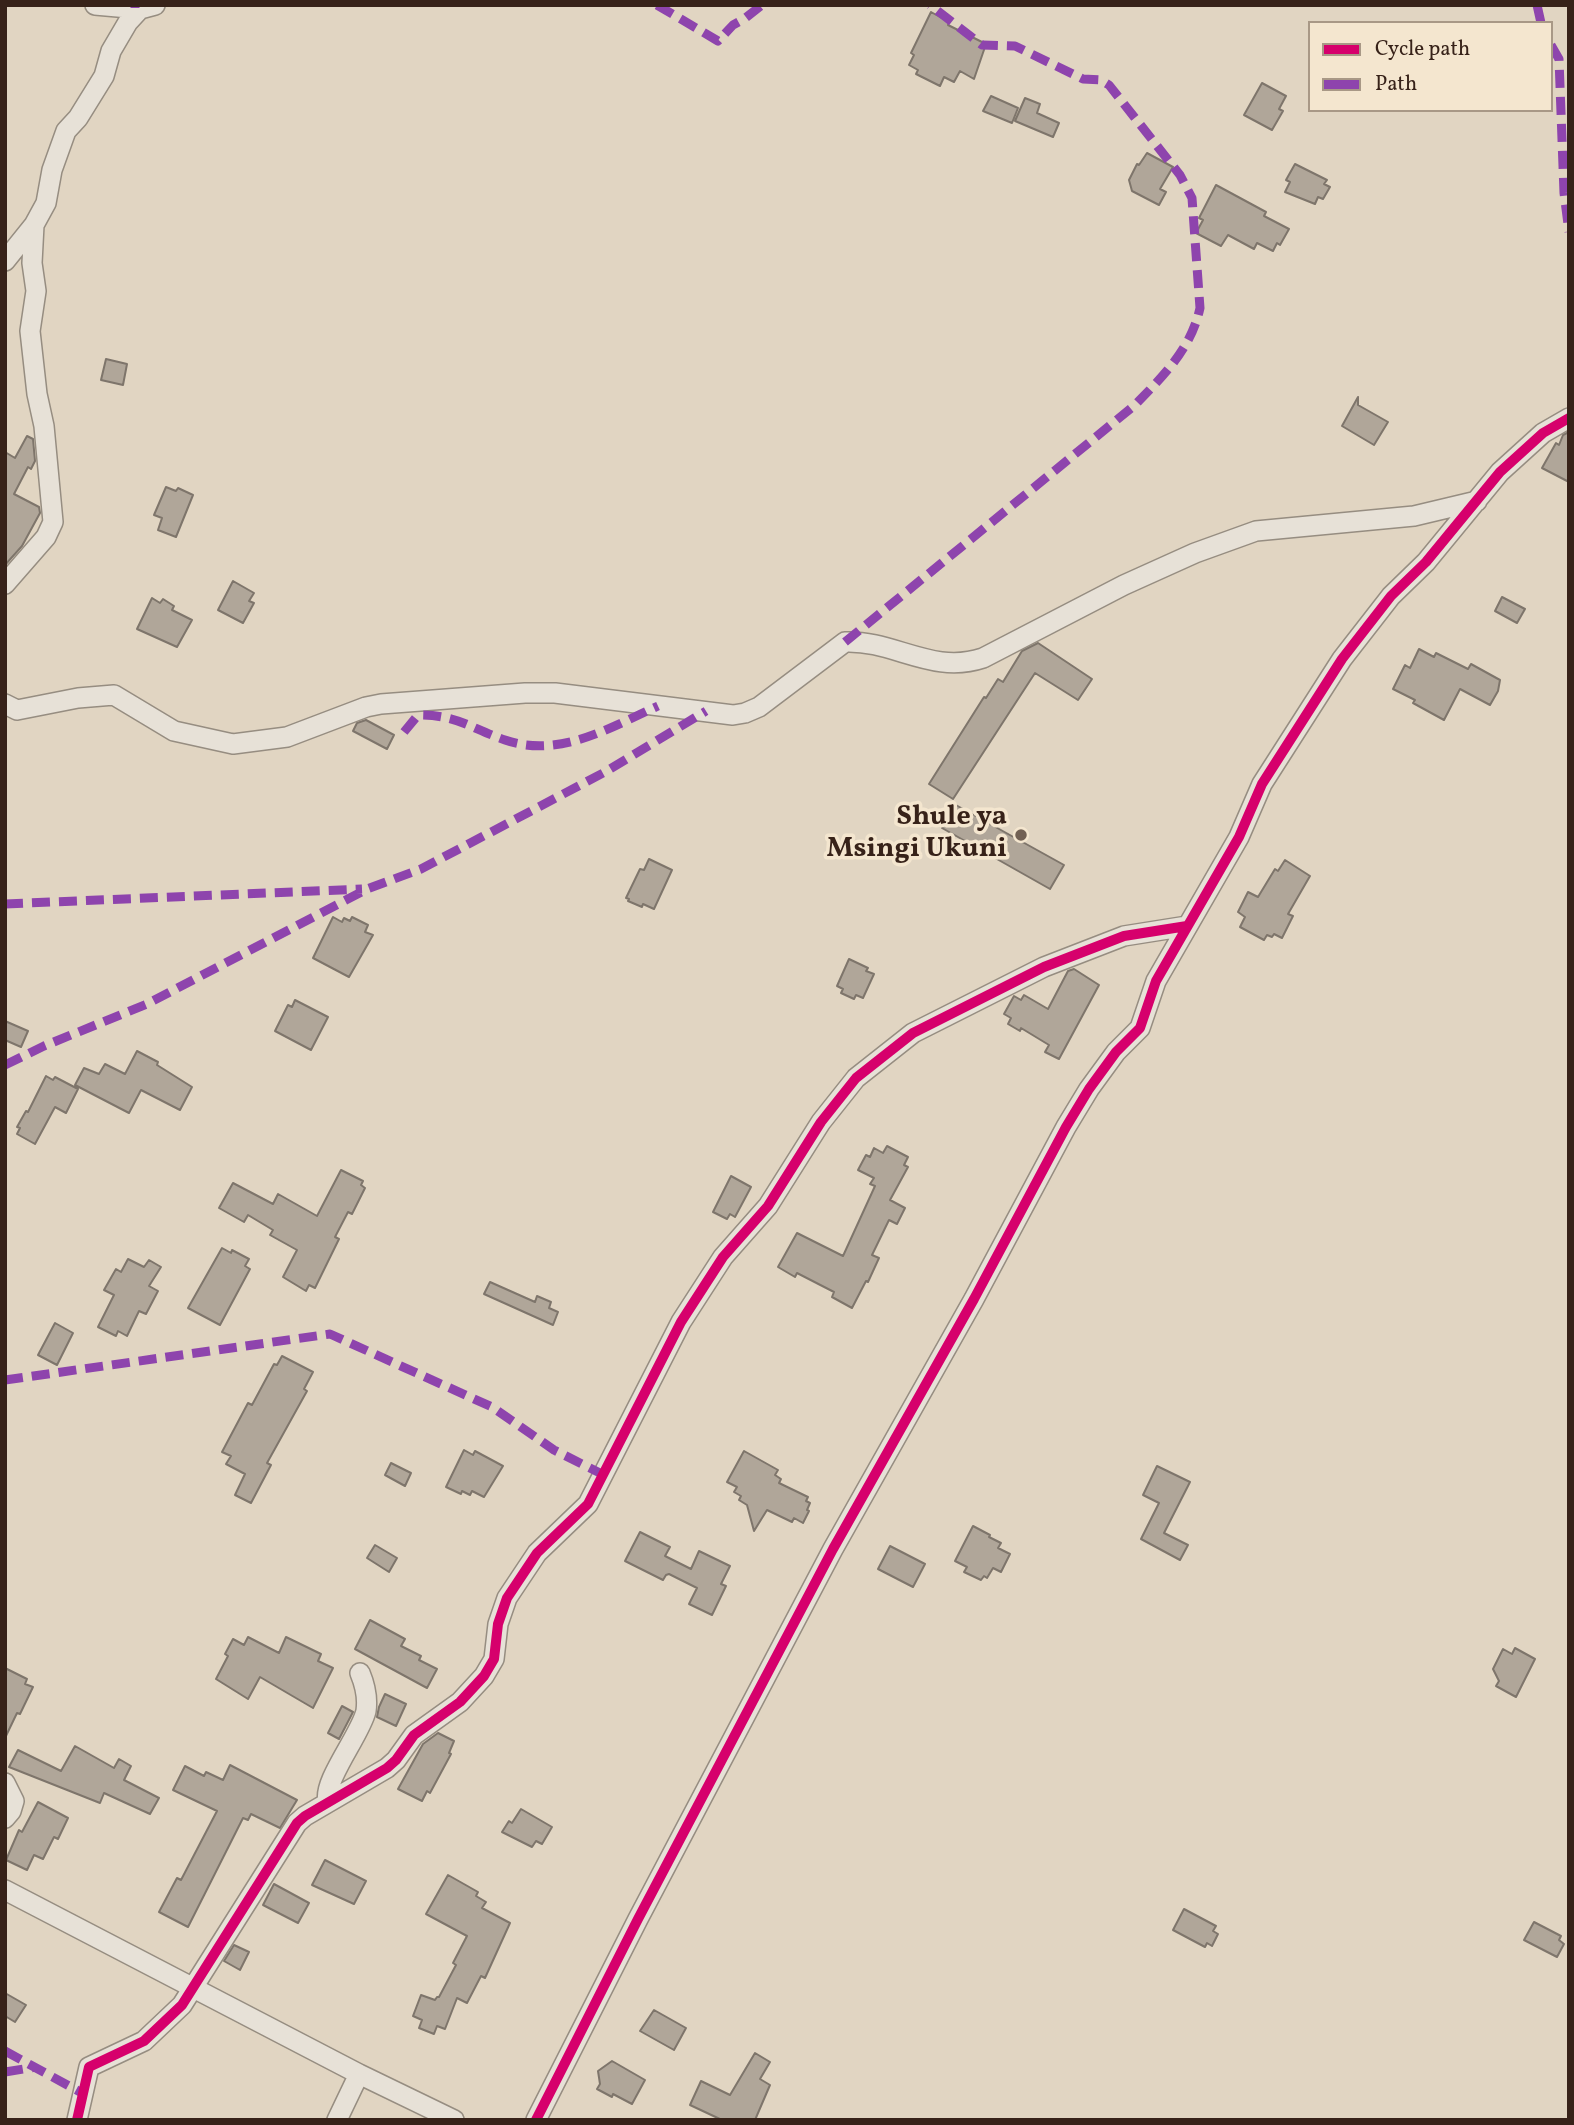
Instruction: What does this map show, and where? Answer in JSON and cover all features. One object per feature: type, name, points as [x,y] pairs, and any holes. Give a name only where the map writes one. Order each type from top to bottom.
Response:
[{"type":"street","points":[[95,5],[147,7]]},
{"type":"street","points":[[5,261],[34,225],[49,196],[52,170],[66,131],[78,118],[103,76],[111,51],[127,24],[147,7]]},
{"type":"street","points":[[5,584],[46,537],[53,522],[44,426],[37,394],[30,331],[36,291],[32,264],[34,225]]},
{"type":"street","points":[[536,2120],[833,1549],[974,1299],[1066,1127],[1116,1052],[1140,1028],[1156,981],[1239,837],[1262,783],[1342,659],[1391,596],[1426,562],[1500,472],[1543,433],[1569,418]]},
{"type":"street","points":[[5,704],[17,710],[25,710],[78,698],[114,695],[174,731],[233,744],[287,737],[359,709],[381,704],[525,693],[555,693],[733,715],[759,707],[845,642],[876,644],[934,662],[970,663],[1124,585],[1195,553],[1256,531],[1414,516],[1477,501]]},
{"type":"street","points":[[77,2120],[89,2067],[144,2041],[182,2005],[289,1833],[305,1815],[387,1768],[414,1735],[460,1702],[484,1676],[494,1659],[498,1624],[507,1598],[537,1553],[588,1504],[681,1322],[723,1257],[768,1206],[821,1122],[856,1078],[913,1033],[1044,967],[1124,936],[1187,926]]},
{"type":"street","points":[[328,1801],[328,1788],[366,1712],[367,1697],[360,1673]]},
{"type":"street","points":[[5,1783],[14,1801],[5,1818]]},
{"type":"street","points":[[5,1890],[359,2074],[454,2120]]},
{"type":"street","points":[[337,2120],[359,2074]]},
{"type":"building","points":[[931,12],[949,22],[948,25],[986,44],[974,79],[960,71],[954,82],[944,77],[940,86],[916,74],[918,70],[909,65],[914,55],[911,53]]},
{"type":"building","points":[[1262,83],[1286,96],[1279,109],[1283,111],[1272,130],[1244,115]]},
{"type":"building","points":[[991,96],[1018,108],[1012,123],[983,111]]},
{"type":"building","points":[[1025,98],[1040,104],[1037,113],[1059,123],[1053,137],[1015,121]]},
{"type":"building","points":[[1147,153],[1173,167],[1160,189],[1166,192],[1159,205],[1132,191],[1129,180],[1137,164],[1139,165]]},
{"type":"building","points":[[1295,164],[1327,180],[1324,184],[1330,187],[1323,199],[1318,197],[1315,204],[1285,192],[1290,182],[1286,180]]},
{"type":"building","points":[[1216,185],[1266,212],[1264,216],[1289,229],[1280,245],[1277,243],[1273,251],[1257,243],[1254,249],[1228,235],[1221,246],[1196,233],[1203,220],[1199,218]]},
{"type":"building","points":[[106,359],[127,364],[123,385],[101,380]]},
{"type":"building","points":[[1358,397],[1358,405],[1388,422],[1374,445],[1342,426]]},
{"type":"building","points":[[1569,432],[1569,482],[1542,468],[1556,443],[1559,445],[1563,435]]},
{"type":"building","points":[[27,436],[33,439],[35,461],[31,469],[28,467],[14,494],[39,507],[40,513],[22,546],[5,565],[5,452],[15,458]]},
{"type":"building","points":[[166,487],[176,491],[178,488],[193,495],[176,537],[158,530],[162,518],[154,515]]},
{"type":"building","points":[[233,581],[254,593],[249,601],[254,603],[243,623],[218,610]]},
{"type":"building","points":[[1502,597],[1525,609],[1517,623],[1495,611]]},
{"type":"building","points":[[152,598],[160,603],[163,599],[174,606],[172,610],[192,620],[177,647],[137,629]]},
{"type":"building","points":[[1038,643],[1092,679],[1078,700],[1035,673],[953,799],[929,784],[984,697],[986,698],[998,679],[1003,682],[1022,651]]},
{"type":"building","points":[[1419,649],[1434,657],[1436,653],[1468,669],[1471,664],[1500,680],[1498,691],[1490,705],[1460,689],[1444,720],[1393,689],[1405,665],[1410,668]]},
{"type":"building","points":[[366,720],[394,735],[387,749],[353,731],[357,723]]},
{"type":"building","points":[[954,804],[1064,865],[1050,889],[942,828]]},
{"type":"building","points":[[649,859],[672,870],[654,909],[643,904],[642,907],[626,898],[640,869],[644,870]]},
{"type":"building","points":[[1285,860],[1310,876],[1288,914],[1293,916],[1282,938],[1274,934],[1272,937],[1267,935],[1264,940],[1240,927],[1245,917],[1238,912],[1248,892],[1258,897],[1275,869],[1278,871]]},
{"type":"building","points":[[333,917],[342,922],[344,918],[350,921],[352,917],[368,925],[365,932],[373,935],[349,977],[313,958]]},
{"type":"building","points":[[849,959],[874,974],[863,998],[856,995],[854,999],[841,993],[843,989],[837,986]]},
{"type":"building","points":[[1074,969],[1099,985],[1059,1059],[1045,1052],[1049,1045],[1021,1028],[1020,1031],[1008,1024],[1011,1018],[1004,1014],[1014,996],[1021,1000],[1024,995],[1048,1009],[1068,971]]},
{"type":"building","points":[[295,1000],[328,1017],[311,1050],[275,1031],[288,1005],[292,1007]]},
{"type":"building","points":[[5,1021],[28,1031],[21,1047],[5,1040]]},
{"type":"building","points":[[137,1051],[158,1062],[157,1065],[192,1087],[180,1110],[141,1090],[129,1113],[75,1085],[84,1068],[99,1074],[105,1064],[125,1074]]},
{"type":"building","points":[[46,1076],[53,1080],[55,1077],[78,1089],[66,1113],[55,1107],[35,1144],[17,1134],[20,1128],[17,1127],[26,1111],[28,1112]]},
{"type":"building","points":[[887,1146],[908,1157],[904,1165],[908,1167],[890,1200],[905,1208],[897,1224],[889,1220],[872,1255],[879,1258],[852,1308],[832,1297],[834,1292],[797,1273],[795,1277],[778,1267],[797,1233],[843,1256],[875,1186],[870,1184],[874,1178],[858,1170],[866,1155],[870,1157],[874,1148],[883,1153]]},
{"type":"building","points":[[341,1170],[363,1181],[361,1185],[365,1188],[352,1214],[348,1212],[335,1237],[339,1239],[315,1288],[309,1285],[306,1291],[283,1277],[297,1250],[270,1235],[273,1230],[248,1215],[244,1222],[219,1208],[233,1183],[273,1204],[278,1194],[317,1216]]},
{"type":"building","points":[[731,1176],[751,1187],[735,1217],[730,1214],[727,1219],[713,1212]]},
{"type":"building","points":[[222,1248],[249,1259],[245,1266],[250,1269],[220,1325],[188,1308]]},
{"type":"building","points":[[128,1259],[144,1267],[149,1260],[161,1267],[149,1286],[158,1291],[146,1314],[139,1311],[127,1336],[118,1331],[116,1336],[98,1327],[114,1295],[104,1290],[116,1269],[121,1272]]},
{"type":"building","points":[[490,1282],[535,1302],[537,1296],[551,1302],[549,1308],[558,1312],[553,1325],[484,1294]]},
{"type":"building","points":[[55,1323],[73,1333],[57,1365],[38,1355]]},
{"type":"building","points":[[282,1356],[313,1372],[304,1389],[307,1391],[267,1463],[271,1465],[251,1503],[235,1495],[245,1474],[226,1464],[231,1456],[222,1452],[248,1403],[252,1405],[274,1364],[277,1365]]},
{"type":"building","points":[[464,1450],[473,1455],[475,1451],[503,1466],[484,1497],[472,1491],[470,1495],[462,1491],[461,1494],[446,1487]]},
{"type":"building","points":[[744,1451],[778,1470],[775,1475],[781,1479],[779,1483],[808,1497],[806,1501],[810,1503],[807,1510],[809,1511],[803,1523],[794,1518],[792,1522],[767,1510],[754,1531],[747,1505],[739,1500],[741,1496],[734,1492],[737,1487],[727,1482]]},
{"type":"building","points":[[391,1463],[411,1473],[405,1486],[385,1475]]},
{"type":"building","points":[[1157,1466],[1190,1482],[1164,1533],[1188,1545],[1180,1560],[1141,1539],[1159,1503],[1143,1495]]},
{"type":"building","points":[[973,1526],[1001,1543],[998,1548],[1010,1554],[1001,1572],[993,1568],[987,1578],[984,1576],[981,1580],[964,1572],[967,1567],[955,1561]]},
{"type":"building","points":[[640,1532],[670,1547],[665,1556],[691,1569],[699,1551],[730,1566],[721,1584],[726,1586],[712,1615],[689,1604],[697,1588],[669,1574],[663,1580],[625,1561]]},
{"type":"building","points":[[375,1545],[397,1558],[389,1572],[367,1558]]},
{"type":"building","points":[[890,1546],[925,1564],[913,1587],[878,1569]]},
{"type":"building","points":[[370,1620],[405,1639],[401,1646],[421,1656],[419,1660],[437,1669],[427,1688],[355,1649]]},
{"type":"building","points":[[248,1637],[279,1653],[286,1637],[321,1654],[318,1661],[333,1668],[313,1708],[260,1677],[248,1699],[216,1679],[233,1639],[244,1645]]},
{"type":"building","points":[[1515,1648],[1535,1659],[1516,1697],[1496,1686],[1499,1681],[1493,1669],[1503,1649],[1512,1654]]},
{"type":"building","points":[[5,1668],[27,1679],[25,1684],[33,1687],[5,1738]]},
{"type":"building","points":[[385,1694],[406,1704],[396,1726],[377,1717]]},
{"type":"building","points":[[342,1706],[353,1712],[339,1739],[328,1733]]},
{"type":"building","points":[[438,1733],[454,1741],[449,1753],[451,1754],[430,1793],[427,1791],[422,1801],[398,1789],[423,1744]]},
{"type":"building","points":[[75,1746],[114,1768],[119,1759],[131,1766],[124,1780],[159,1798],[150,1814],[104,1793],[100,1803],[9,1767],[18,1750],[61,1771]]},
{"type":"building","points":[[230,1765],[297,1800],[280,1828],[251,1814],[248,1820],[243,1818],[188,1927],[159,1912],[177,1878],[181,1880],[217,1811],[173,1790],[185,1766],[204,1776],[206,1772],[223,1780]]},
{"type":"building","points":[[38,1802],[68,1818],[58,1839],[54,1837],[43,1859],[34,1855],[27,1870],[6,1860],[19,1830],[22,1832]]},
{"type":"building","points":[[521,1809],[552,1827],[542,1844],[536,1841],[532,1847],[502,1832]]},
{"type":"building","points":[[325,1860],[366,1881],[354,1904],[312,1885]]},
{"type":"building","points":[[448,1875],[478,1892],[476,1896],[486,1902],[482,1908],[510,1923],[485,1978],[481,1976],[467,2003],[457,1998],[445,2029],[437,2026],[434,2034],[419,2028],[422,2020],[413,2016],[421,1995],[435,2000],[439,1997],[456,1965],[453,1963],[467,1936],[426,1914]]},
{"type":"building","points":[[274,1884],[309,1903],[298,1923],[263,1905]]},
{"type":"building","points":[[1184,1909],[1216,1926],[1213,1931],[1218,1934],[1212,1946],[1207,1943],[1205,1947],[1173,1930]]},
{"type":"building","points":[[1534,1922],[1561,1936],[1559,1940],[1564,1944],[1557,1957],[1524,1940]]},
{"type":"building","points":[[234,1945],[249,1952],[240,1970],[224,1961]]},
{"type":"building","points":[[5,1993],[26,2005],[15,2022],[5,2016]]},
{"type":"building","points":[[654,2010],[686,2028],[674,2050],[640,2031]]},
{"type":"building","points":[[755,2053],[770,2062],[760,2079],[770,2085],[755,2120],[722,2120],[690,2105],[701,2081],[730,2095]]},
{"type":"building","points":[[612,2061],[645,2080],[632,2104],[597,2089],[600,2084],[598,2071]]},
{"type":"marked path","points":[[657,5],[718,41],[733,25],[762,5]]},
{"type":"marked path","points":[[845,642],[1135,405],[1175,361],[1190,336],[1200,308],[1192,198],[1180,175],[1109,85],[1101,80],[1083,79],[1015,46],[982,45],[930,5]]},
{"type":"marked path","points":[[1537,5],[1541,21]]},
{"type":"marked path","points":[[1553,48],[1559,59],[1564,193],[1569,232]]},
{"type":"marked path","points":[[404,732],[418,715],[444,717],[505,740],[545,746],[584,738],[658,706]]},
{"type":"marked path","points":[[5,1065],[147,1004],[367,889],[421,869],[605,772],[706,711]]},
{"type":"marked path","points":[[5,904],[362,889]]},
{"type":"marked path","points":[[5,1380],[330,1334],[492,1407],[554,1450],[604,1475]]},
{"type":"marked path","points":[[5,2051],[82,2093]]},
{"type":"marked path","points":[[5,2072],[36,2067]]},
{"type":"cycle path","points":[[536,2120],[638,1919],[833,1549],[974,1299],[1066,1127],[1116,1052],[1140,1028],[1156,981],[1239,837],[1262,784],[1342,659],[1391,596],[1426,562],[1500,472],[1543,433],[1569,418]]},
{"type":"cycle path","points":[[77,2120],[89,2067],[144,2041],[182,2005],[297,1823],[387,1768],[414,1735],[460,1702],[484,1676],[494,1659],[498,1624],[507,1598],[537,1553],[588,1504],[681,1322],[723,1257],[768,1206],[821,1122],[856,1078],[913,1033],[1044,967],[1124,936],[1187,926]]},
{"type":"place","name":"Shule ya Msingi Ukuni","points":[[1021,835]]}]
